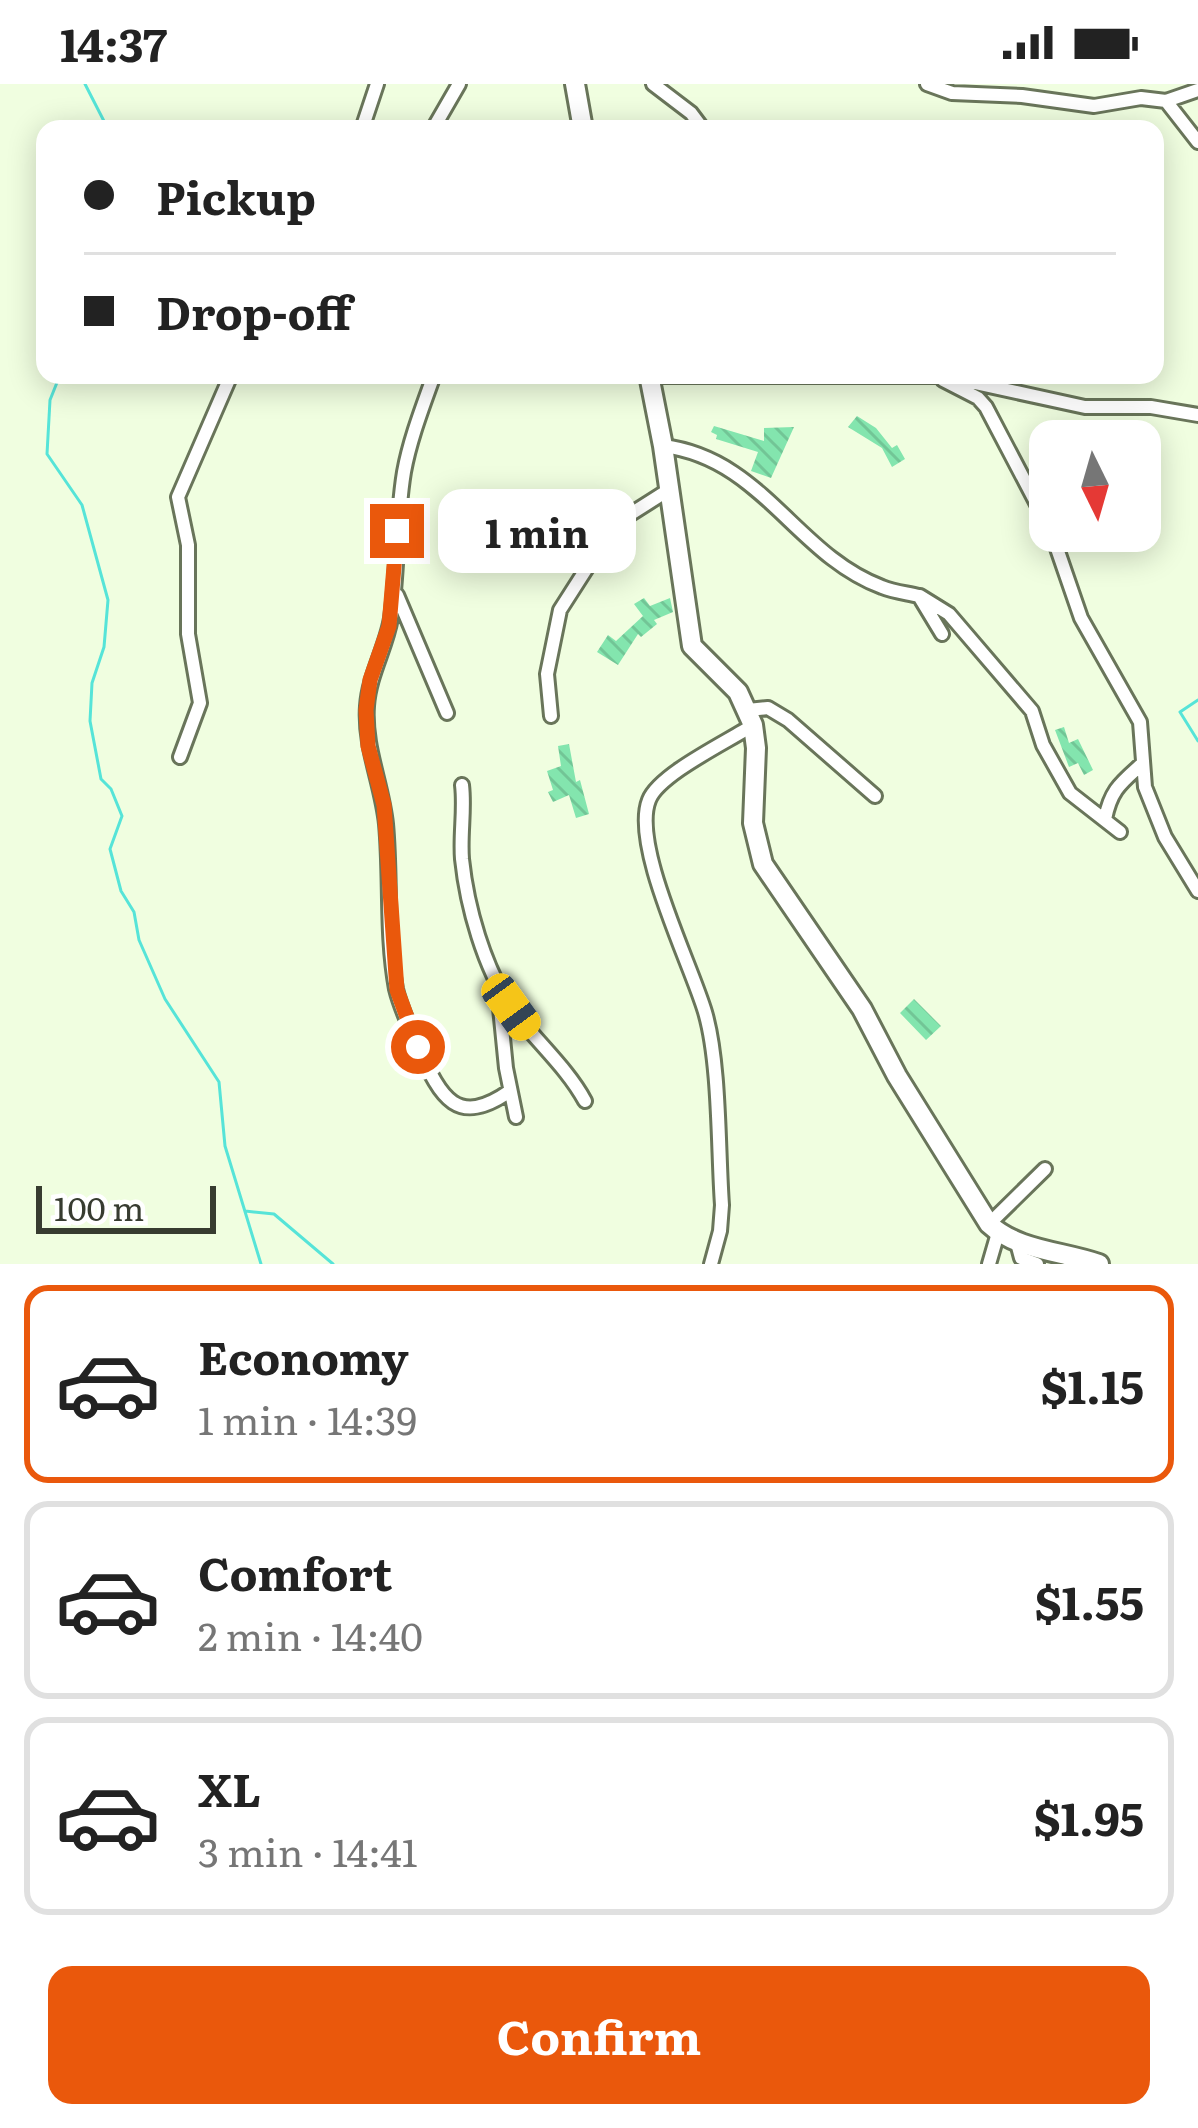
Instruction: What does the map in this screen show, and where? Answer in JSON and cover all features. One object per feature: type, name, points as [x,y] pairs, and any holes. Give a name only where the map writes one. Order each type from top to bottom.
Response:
[{"type":"street","points":[[365,120],[377,84]]},
{"type":"street","points":[[438,120],[459,84]]},
{"type":"street","points":[[575,84],[581,120]]},
{"type":"street","points":[[653,84],[695,120]]},
{"type":"street","points":[[927,84],[952,93],[1094,106],[1141,98],[1166,101],[1198,90]]},
{"type":"street","points":[[1166,101],[1198,142]]},
{"type":"street","points":[[181,757],[200,703],[187,616],[188,545],[178,497],[227,384]]},
{"type":"street","points":[[431,384],[404,469],[389,626],[370,680],[366,710],[368,746],[384,805],[397,990],[434,1081],[446,1099],[475,1110],[510,1091]]},
{"type":"street","points":[[651,384],[692,646],[738,692],[750,717],[756,748],[753,823],[763,864],[862,1009],[897,1076],[993,1228],[1017,1243],[1099,1264]]},
{"type":"street","points":[[951,384],[986,407],[1029,490]]},
{"type":"street","points":[[995,384],[1085,407],[1151,407],[1198,415]]},
{"type":"street","points":[[663,446],[698,454],[748,478],[804,534],[856,574],[883,588],[931,599],[949,614],[1031,711],[1042,746],[1070,793],[1120,832]]},
{"type":"street","points":[[551,716],[547,674],[560,610],[615,524],[670,490]]},
{"type":"street","points":[[1058,552],[1081,618],[1140,722],[1145,787],[1165,837],[1198,891]]},
{"type":"street","points":[[394,588],[447,713]]},
{"type":"street","points":[[919,596],[943,634]]},
{"type":"street","points":[[711,1264],[722,1205],[707,1018],[652,858],[647,803],[663,783],[768,708],[874,796]]},
{"type":"street","points":[[1105,819],[1114,790],[1143,763]]},
{"type":"street","points":[[462,785],[466,886],[498,987],[516,1117]]},
{"type":"street","points":[[498,987],[547,1056],[573,1078],[585,1101]]},
{"type":"street","points":[[988,1263],[993,1228],[1046,1169]]},
{"type":"street","points":[[1017,1243],[1021,1258],[1037,1264]]},
{"type":"building","points":[[857,416],[876,428],[892,448],[897,445],[905,459],[892,467],[882,448],[848,427]]},
{"type":"building","points":[[714,426],[764,441],[764,428],[794,427],[771,478],[751,471],[758,452],[716,439],[711,432]]},
{"type":"building","points":[[583,494],[594,511],[601,506],[608,516],[585,542],[565,507]]},
{"type":"building","points":[[644,598],[650,606],[670,598],[673,612],[654,620],[657,624],[641,637],[638,634],[618,665],[597,652],[608,635],[616,641],[643,616],[634,604]]},
{"type":"building","points":[[1064,727],[1069,743],[1078,739],[1093,770],[1084,775],[1078,763],[1069,767],[1055,730]]},
{"type":"building","points":[[569,744],[576,782],[580,780],[589,814],[576,818],[569,795],[553,802],[548,792],[553,790],[547,771],[561,766],[558,746]]},
{"type":"building","points":[[914,999],[941,1026],[926,1040],[900,1013]]},
{"type":"waterway","points":[[85,84],[103,120]]},
{"type":"waterway","points":[[56,384],[50,400],[47,454],[82,505],[108,600],[104,647],[92,683],[90,721],[101,779],[111,789],[122,816],[110,849],[121,891],[134,912],[139,940],[165,999],[219,1082],[225,1146],[261,1264]]},
{"type":"waterway","points":[[1198,700],[1180,712],[1198,741]]},
{"type":"waterway","points":[[245,1211],[274,1214],[333,1264]]},
{"type":"route","points":[[397,531],[389,626],[370,680],[366,710],[368,746],[384,805],[397,990],[418,1047]]}]
